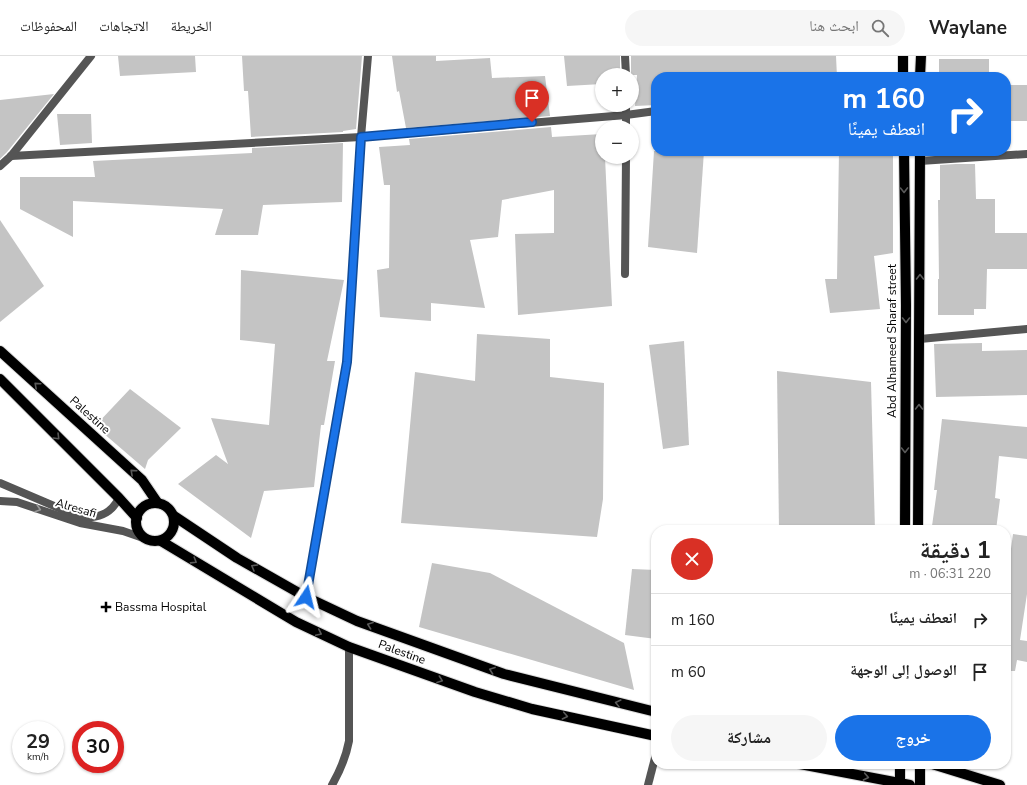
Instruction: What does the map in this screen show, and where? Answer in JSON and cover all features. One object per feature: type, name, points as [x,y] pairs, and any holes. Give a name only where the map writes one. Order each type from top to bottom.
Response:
[{"type":"main road","points":[[903,56],[903,72]]},
{"type":"main road","points":[[920,72],[921,56]]},
{"type":"main road","name":"Abd Alhameed Sharaf street","points":[[904,156],[906,305],[905,525]]},
{"type":"main road","points":[[918,525],[920,156]]},
{"type":"main road","name":"Palestine","points":[[0,352],[142,480],[157,502]]},
{"type":"main road","points":[[0,379],[119,498],[137,518]]},
{"type":"main road","points":[[157,502],[164,504],[170,509],[174,516],[175,524],[173,531],[168,537],[161,540],[154,541],[146,539],[136,528],[138,513],[149,503],[157,502]]},
{"type":"main road","name":"Palestine","points":[[174,516],[237,558],[306,597],[357,621],[504,674],[651,711]]},
{"type":"main road","name":"Palestine","points":[[161,540],[296,622],[349,647],[474,692],[532,709],[651,735]]},
{"type":"main road","points":[[826,769],[905,784],[901,769]]},
{"type":"main road","points":[[920,769],[920,785]]},
{"type":"main road","points":[[949,769],[1000,785]]},
{"type":"main road","points":[[961,769],[973,776]]},
{"type":"street","points":[[0,166],[11,156],[91,56]]},
{"type":"street","points":[[306,597],[347,362],[361,137],[368,56]]},
{"type":"street","points":[[625,56],[626,68]]},
{"type":"street","points":[[11,156],[361,137],[651,112]]},
{"type":"street","points":[[626,115],[626,120]]},
{"type":"street","points":[[1011,154],[1027,154]]},
{"type":"street","points":[[625,274],[626,164]]},
{"type":"street","points":[[920,338],[1027,329]]},
{"type":"street","name":"Alresafi","points":[[0,483],[80,517],[89,518],[103,515],[113,508],[119,498]]},
{"type":"street","name":"Alresafi","points":[[0,501],[17,502],[80,523],[123,531],[146,539]]},
{"type":"street","points":[[332,785],[347,754],[349,741],[349,647]]},
{"type":"street","points":[[648,785],[652,769]]},
{"type":"building","points":[[118,56],[195,56],[196,72],[120,76]]},
{"type":"building","points":[[242,56],[362,56],[356,129],[343,132],[251,137],[248,91],[244,91]]},
{"type":"building","points":[[392,56],[436,56],[436,61],[490,58],[492,78],[545,76],[550,116],[406,128],[399,91],[397,92]]},
{"type":"building","points":[[564,56],[620,56],[620,68],[595,68],[595,84],[567,86]]},
{"type":"building","points":[[631,56],[836,56],[837,72],[651,72],[651,105],[639,106],[639,68],[631,68]]},
{"type":"building","points":[[939,59],[989,59],[989,72],[939,72]]},
{"type":"building","points":[[1011,85],[1027,85],[1027,121],[1011,121]]},
{"type":"building","points":[[54,94],[7,152],[0,159],[0,100]]},
{"type":"building","points":[[57,114],[91,114],[92,143],[60,145]]},
{"type":"building","points":[[551,127],[552,137],[595,134],[595,164],[605,164],[612,306],[518,315],[515,234],[554,233],[554,190],[502,200],[498,237],[470,240],[485,308],[431,303],[431,321],[380,317],[377,270],[389,268],[390,185],[384,185],[379,147],[410,145],[409,139]]},
{"type":"building","points":[[343,143],[342,202],[263,205],[258,235],[215,235],[223,209],[73,201],[73,237],[20,209],[20,177],[95,177],[93,161],[252,153],[252,148]]},
{"type":"building","points":[[654,156],[704,156],[697,253],[648,247]]},
{"type":"building","points":[[839,156],[893,156],[893,253],[874,256],[880,309],[830,313],[825,279],[837,279]]},
{"type":"building","points":[[975,164],[976,199],[995,199],[995,233],[1027,233],[1027,269],[987,269],[986,309],[974,309],[974,315],[938,315],[938,200],[940,200],[940,165]]},
{"type":"building","points":[[0,220],[44,286],[0,322]]},
{"type":"building","points":[[241,270],[344,280],[327,361],[335,361],[324,425],[321,425],[314,487],[264,491],[251,538],[178,484],[216,455],[228,464],[211,418],[269,425],[275,344],[240,340]]},
{"type":"building","points":[[477,334],[550,339],[550,377],[604,383],[603,499],[597,537],[401,523],[415,372],[475,381]]},
{"type":"building","points":[[684,341],[689,445],[663,449],[649,345]]},
{"type":"building","points":[[982,343],[982,351],[1027,350],[1027,395],[936,397],[934,344]]},
{"type":"building","points":[[777,371],[871,382],[875,525],[779,525]]},
{"type":"building","points":[[130,389],[181,428],[148,460],[145,469],[95,426]]},
{"type":"building","points":[[942,419],[1027,427],[1027,459],[999,456],[995,498],[1000,499],[997,525],[932,525],[937,490],[934,490]]},
{"type":"building","points":[[1013,534],[1027,536],[1027,594],[1020,640],[1027,641],[1027,662],[1017,660],[1015,671],[1011,671],[1011,549]]},
{"type":"building","points":[[432,563],[490,573],[624,643],[634,690],[419,627]]},
{"type":"building","points":[[632,569],[651,570],[651,638],[625,635]]},
{"type":"place","name":"Bassma Hospital","points":[[106,607]]},
{"type":"route","points":[[306,597],[347,362],[361,137],[532,122]]}]
